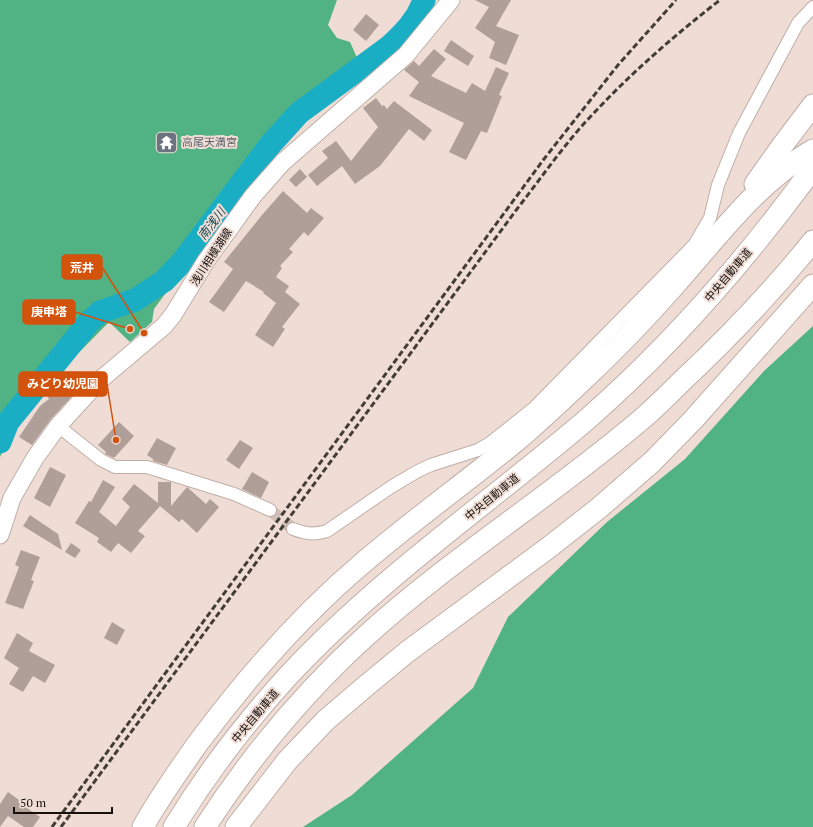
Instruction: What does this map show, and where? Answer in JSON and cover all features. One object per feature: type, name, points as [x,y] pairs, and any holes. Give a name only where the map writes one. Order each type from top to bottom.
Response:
[{"type":"highway","points":[[722,230],[813,105]]},
{"type":"highway","points":[[143,827],[172,780],[213,723],[286,636],[363,562],[514,443],[560,402],[637,327],[722,230],[774,177],[813,150]]},
{"type":"highway","name":"中央自動車道","points":[[174,827],[210,772],[244,728],[288,676],[338,626],[383,586],[543,456],[620,390],[708,300],[778,215],[813,168]]},
{"type":"highway","points":[[205,827],[226,794],[269,737],[320,679],[367,635],[425,586],[561,485],[643,418],[724,342],[813,241]]},
{"type":"highway","points":[[652,462],[693,420],[813,285]]},
{"type":"highway","points":[[236,827],[287,761],[326,720],[407,652],[548,548],[598,508],[688,430],[783,332],[810,310]]},
{"type":"main road","name":"浅川相模湖線","points":[[0,535],[12,498],[35,458],[58,426],[99,381],[164,326],[173,315],[206,261],[228,229],[253,196],[283,162],[406,55],[451,0]]},
{"type":"street","points":[[293,529],[305,533],[316,534],[327,531],[391,487],[418,471],[431,465],[478,450],[490,443],[534,408],[589,353],[694,245],[710,218],[718,185],[739,133],[798,23],[813,7]]},
{"type":"street","points":[[58,426],[101,460],[115,466],[147,468],[234,494],[270,510]]},
{"type":"green space","points":[[0,0],[337,0],[328,25],[337,38],[350,42],[358,60],[314,92],[154,309],[152,322],[130,342],[109,322],[34,398],[12,431],[0,457]]},
{"type":"green space","points":[[813,326],[813,827],[303,827],[352,795],[473,688],[508,617],[607,522],[685,459],[764,371]]},
{"type":"building","points":[[475,0],[511,0],[496,26],[519,35],[506,65],[489,58],[495,42],[475,28],[489,7]]},
{"type":"building","points":[[366,14],[379,25],[366,41],[353,30]]},
{"type":"building","points":[[451,40],[474,56],[468,66],[444,51]]},
{"type":"building","points":[[434,49],[446,59],[431,76],[466,93],[472,83],[485,91],[496,67],[509,73],[499,95],[502,96],[487,133],[481,131],[466,160],[449,152],[464,123],[409,96],[419,82],[404,70],[414,61],[419,66]]},
{"type":"building","points":[[376,98],[382,106],[384,105],[387,109],[394,101],[432,130],[424,141],[409,129],[380,166],[355,184],[342,166],[317,186],[308,175],[328,158],[322,151],[336,141],[351,161],[378,127],[363,108]]},
{"type":"building","points":[[300,169],[307,177],[296,187],[289,180]]},
{"type":"building","points":[[283,191],[307,213],[311,208],[324,218],[308,236],[304,232],[289,249],[293,252],[280,266],[282,268],[276,277],[289,286],[285,292],[300,304],[282,327],[285,329],[273,347],[255,335],[276,303],[263,293],[264,292],[246,281],[224,312],[209,302],[233,269],[224,262]]},
{"type":"building","points":[[77,371],[86,381],[51,419],[32,445],[19,437],[40,406],[49,399],[46,394],[54,387],[57,390]]},
{"type":"building","points":[[119,422],[134,436],[114,458],[105,454],[106,452],[98,445]]},
{"type":"building","points":[[157,438],[176,448],[167,465],[153,461],[153,459],[147,455]]},
{"type":"building","points":[[240,440],[253,448],[239,469],[226,460]]},
{"type":"building","points":[[50,467],[66,475],[50,507],[34,498]]},
{"type":"building","points":[[252,472],[269,482],[261,498],[242,489]]},
{"type":"building","points":[[103,480],[115,487],[99,512],[116,526],[130,507],[122,499],[134,484],[158,503],[158,482],[171,482],[171,506],[187,487],[206,504],[210,499],[219,507],[197,533],[182,519],[179,522],[160,506],[138,531],[145,536],[131,553],[118,543],[111,552],[97,542],[99,538],[75,523],[89,501],[91,502]]},
{"type":"building","points":[[30,515],[58,534],[62,550],[23,526]]},
{"type":"building","points":[[71,543],[81,550],[75,558],[65,552]]},
{"type":"building","points":[[21,550],[40,557],[31,580],[34,581],[23,609],[5,603],[19,567],[15,565]]},
{"type":"building","points":[[112,622],[125,630],[117,645],[104,638]]},
{"type":"building","points":[[17,633],[33,643],[29,651],[55,665],[45,683],[33,676],[23,692],[9,684],[19,668],[4,658]]},
{"type":"building","points":[[8,792],[19,800],[18,802],[40,817],[33,827],[24,827],[8,816],[0,827],[0,804]]},
{"type":"waterway","name":"南浅川","points":[[0,442],[8,422],[89,322],[100,312],[135,300],[164,281],[183,261],[270,145],[299,113],[390,46],[405,31],[414,19],[424,0]]},
{"type":"tunnel","points":[[270,510],[293,529]]},
{"type":"railway","points":[[52,827],[544,159],[618,65],[676,0]]},
{"type":"railway","points":[[61,827],[563,148],[608,98],[638,69],[670,40],[720,0]]},
{"type":"place","name":"高尾天満宮","points":[[167,142]]},
{"type":"place","name":"庚申塔","points":[[130,329]]},
{"type":"place","name":"荒井","points":[[144,333]]},
{"type":"place","name":"みどり幼児園","points":[[116,440]]}]
